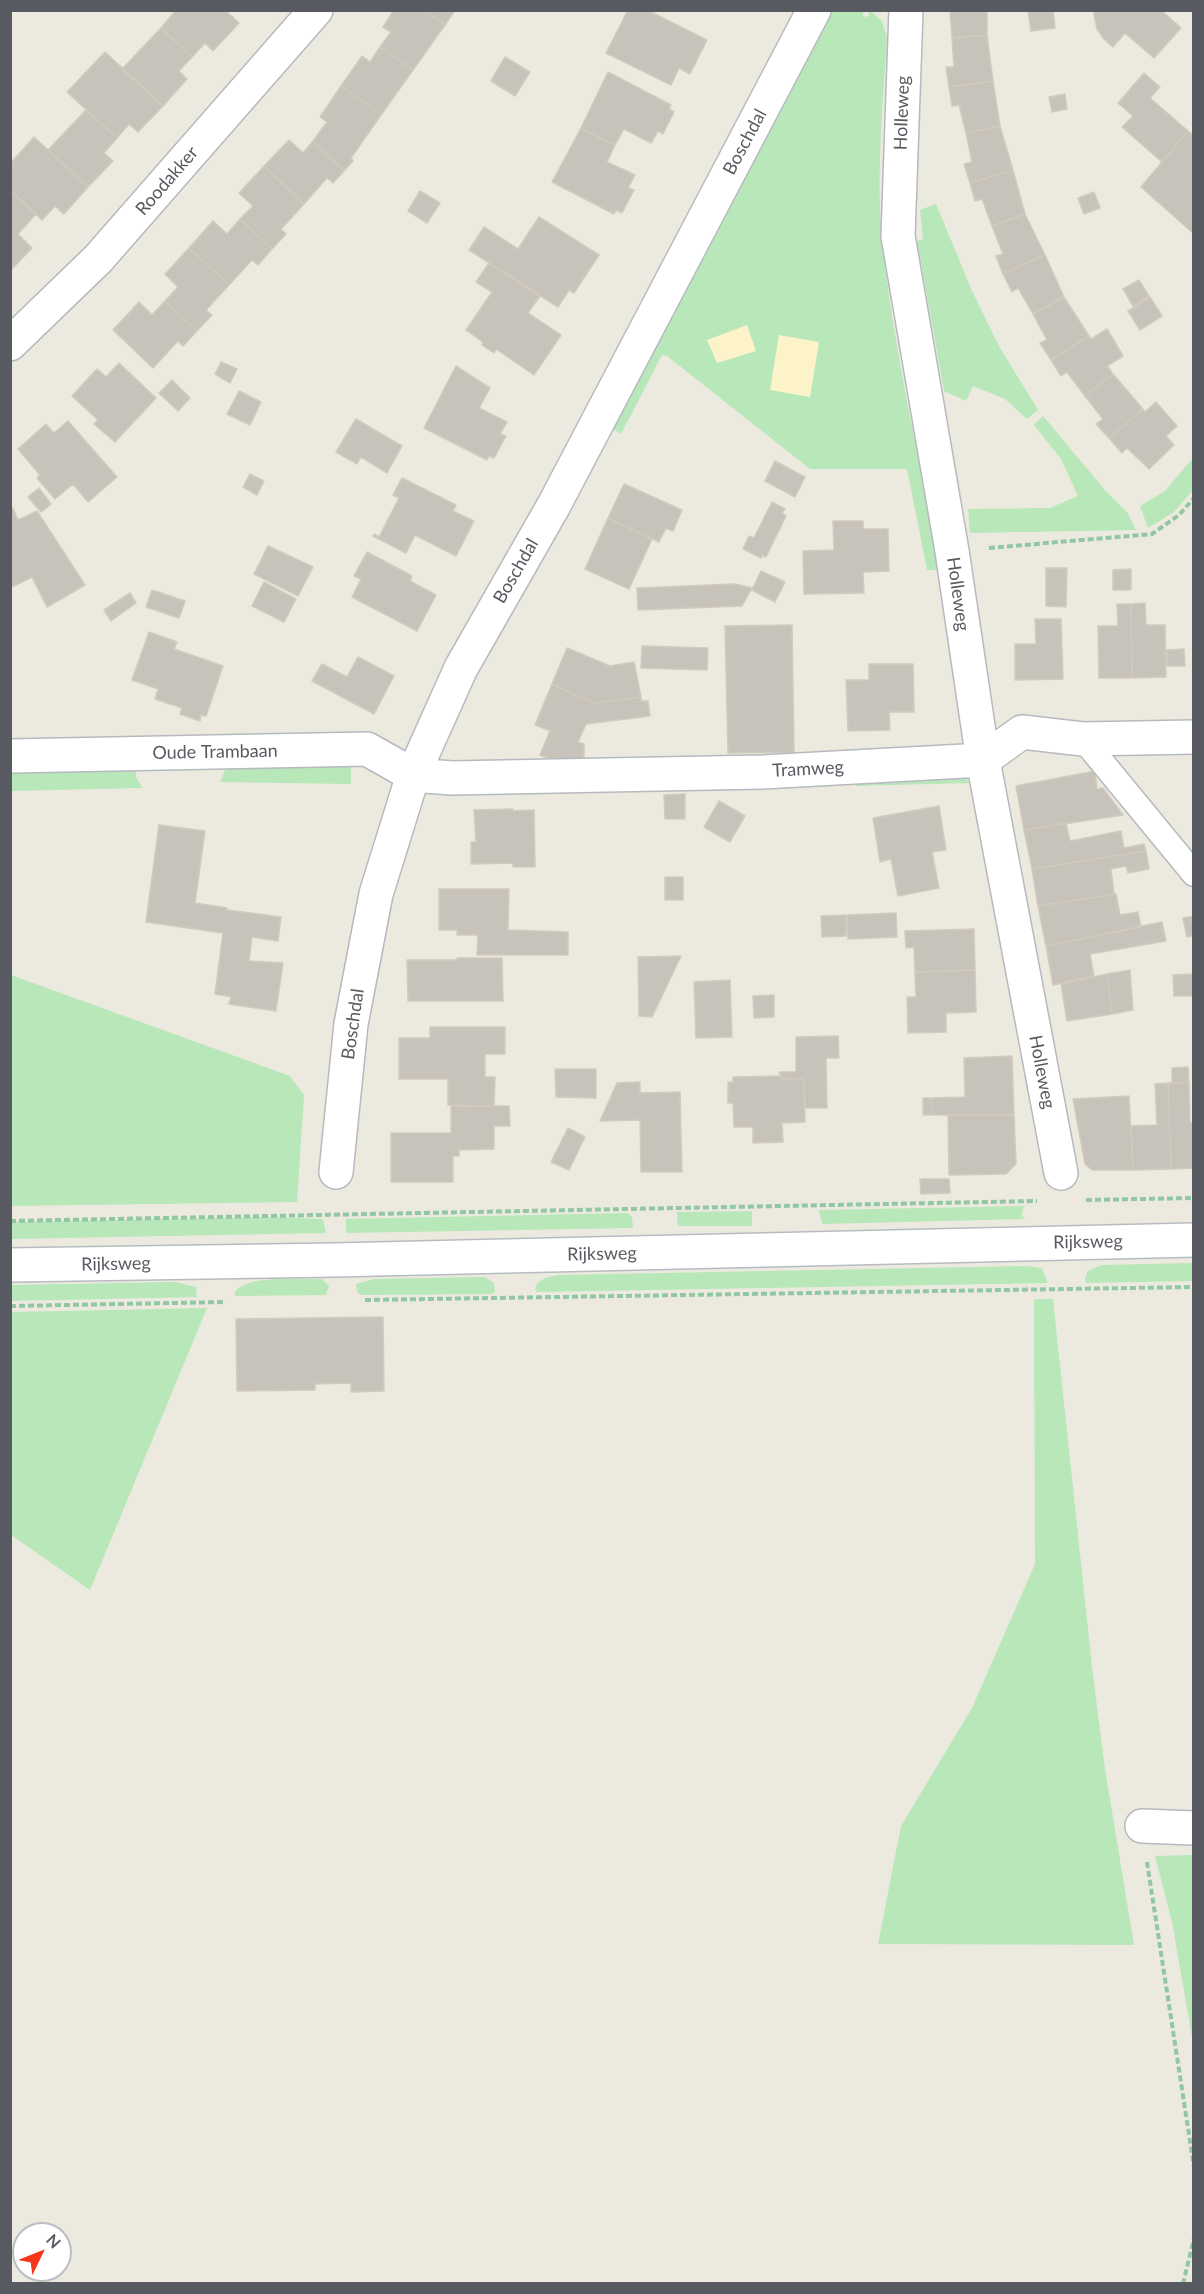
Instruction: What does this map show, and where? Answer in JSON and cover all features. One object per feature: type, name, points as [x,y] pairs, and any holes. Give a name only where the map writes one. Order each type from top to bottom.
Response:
[{"type":"street","name":"Roodakker","points":[[10,344],[99,259],[316,10]]},
{"type":"street","name":"Boschdal","points":[[336,1172],[351,1024],[376,894],[413,775],[461,668],[554,504],[814,10]]},
{"type":"street","name":"Holleweg","points":[[906,10],[898,236],[952,551],[983,760],[1053,1187]]},
{"type":"street","points":[[983,760],[1022,732],[1083,739],[1194,737]]},
{"type":"street","name":"Oude Trambaan","points":[[10,756],[367,749],[413,775]]},
{"type":"street","name":"Tramweg","points":[[413,775],[452,778],[762,772],[983,760]]},
{"type":"street","name":"Rijksweg","points":[[10,1265],[334,1260],[1194,1240]]},
{"type":"street","points":[[1142,1826],[1194,1828]]},
{"type":"lane","points":[[1083,739],[1194,874]]},
{"type":"path","points":[[952,551],[1152,534],[1179,515],[1194,498]]},
{"type":"path","points":[[10,1221],[1053,1187]]},
{"type":"path","points":[[1081,1200],[1194,1198]]},
{"type":"path","points":[[354,1300],[1194,1287]]},
{"type":"path","points":[[10,1306],[236,1302]]},
{"type":"path","points":[[1142,1826],[1194,2167]]},
{"type":"path","points":[[1183,2283],[1194,2238]]},
{"type":"green space","points":[[823,11],[863,11],[863,17],[869,16],[868,11],[871,11],[882,21],[887,38],[880,163],[882,238],[900,363],[941,570],[927,570],[907,469],[810,469],[667,356],[662,355],[621,434],[613,429]]},
{"type":"green space","points":[[936,204],[972,291],[1000,348],[1038,410],[1027,419],[1005,399],[973,386],[966,401],[944,391],[917,241],[923,239],[920,210]]},
{"type":"green space","points":[[1043,416],[1104,489],[1128,513],[1136,530],[970,533],[968,509],[1050,508],[1078,496],[1061,459],[1034,425]]},
{"type":"green space","points":[[1191,460],[1193,490],[1174,512],[1148,528],[1140,506],[1165,491]]},
{"type":"green space","points":[[351,758],[351,784],[220,782],[229,760]]},
{"type":"green space","points":[[136,761],[136,777],[142,788],[11,791],[10,763]]},
{"type":"green space","points":[[961,773],[970,783],[856,786],[856,775]]},
{"type":"green space","points":[[11,975],[290,1076],[304,1095],[297,1202],[11,1206]]},
{"type":"green space","points":[[1025,1206],[1022,1216],[1026,1219],[822,1224],[819,1210]]},
{"type":"green space","points":[[752,1211],[752,1226],[679,1226],[677,1222],[677,1212]]},
{"type":"green space","points":[[628,1213],[632,1217],[633,1228],[346,1233],[346,1219]]},
{"type":"green space","points":[[271,1217],[323,1219],[326,1233],[11,1239],[11,1222]]},
{"type":"green space","points":[[1193,1263],[1193,1281],[1086,1283],[1085,1278],[1088,1271],[1101,1265]]},
{"type":"green space","points":[[1025,1266],[1042,1268],[1048,1283],[537,1292],[535,1289],[541,1280],[559,1275]]},
{"type":"green space","points":[[485,1277],[494,1283],[495,1292],[492,1294],[361,1295],[357,1292],[356,1284],[374,1279]]},
{"type":"green space","points":[[322,1279],[329,1286],[326,1295],[235,1296],[235,1292],[242,1286],[262,1280]]},
{"type":"green space","points":[[175,1282],[196,1287],[197,1297],[11,1301],[11,1285]]},
{"type":"green space","points":[[1034,1299],[1053,1299],[1092,1667],[1105,1769],[1134,1945],[878,1944],[901,1826],[972,1708],[1035,1564]]},
{"type":"green space","points":[[207,1308],[90,1590],[11,1535],[11,1312]]},
{"type":"green space","points":[[1194,1855],[1193,2043],[1172,1922],[1155,1856]]},
{"type":"sand","points":[[747,325],[756,351],[717,363],[707,340]]},
{"type":"sand","points":[[779,335],[819,342],[810,397],[770,390]]},
{"type":"building","points":[[176,10],[225,10],[239,23],[213,51],[205,43],[192,57],[161,28]]},
{"type":"building","points":[[394,10],[424,10],[445,25],[413,70],[380,47],[391,32],[383,27]]},
{"type":"building","points":[[424,10],[455,10],[445,25]]},
{"type":"building","points":[[628,10],[647,10],[707,40],[690,74],[679,68],[671,85],[606,53]]},
{"type":"building","points":[[950,10],[987,10],[987,35],[952,38]]},
{"type":"building","points":[[1028,10],[1053,10],[1055,28],[1031,31]]},
{"type":"building","points":[[1093,10],[1161,10],[1181,28],[1154,58],[1125,33],[1113,47],[1097,29]]},
{"type":"building","points":[[161,28],[192,57],[179,71],[187,79],[163,106],[122,69]]},
{"type":"building","points":[[987,35],[993,81],[949,87],[946,67],[954,67],[952,38]]},
{"type":"building","points":[[380,47],[413,70],[381,115],[341,86],[362,56],[370,62]]},
{"type":"building","points":[[105,52],[163,106],[138,132],[129,124],[117,138],[67,92]]},
{"type":"building","points":[[505,57],[530,72],[515,96],[491,81]]},
{"type":"building","points":[[608,72],[671,105],[669,109],[674,112],[663,134],[658,131],[651,143],[624,129],[615,145],[581,128]]},
{"type":"building","points":[[1144,73],[1160,87],[1150,98],[1188,131],[1162,162],[1122,127],[1133,116],[1118,103]]},
{"type":"building","points":[[993,81],[1000,126],[966,133],[959,105],[952,106],[949,87]]},
{"type":"building","points":[[341,86],[381,115],[351,158],[353,161],[344,171],[313,141],[327,122],[320,117]]},
{"type":"building","points":[[1065,94],[1067,109],[1052,112],[1049,97]]},
{"type":"building","points":[[86,110],[117,138],[104,153],[113,161],[88,187],[48,150]]},
{"type":"building","points":[[1000,126],[1013,170],[970,183],[964,164],[972,162],[966,133]]},
{"type":"building","points":[[581,128],[615,145],[607,162],[635,175],[628,188],[634,190],[622,213],[616,210],[614,214],[552,182]]},
{"type":"building","points":[[1188,131],[1194,136],[1194,234],[1141,187]]},
{"type":"building","points":[[34,137],[88,187],[64,214],[55,206],[42,220],[10,190],[10,164]]},
{"type":"building","points":[[289,140],[303,153],[313,141],[344,171],[333,183],[327,178],[304,204],[264,166]]},
{"type":"building","points":[[264,166],[304,204],[281,229],[286,234],[272,249],[240,219],[253,206],[239,193]]},
{"type":"building","points":[[1013,170],[1025,214],[992,226],[982,199],[975,201],[970,183]]},
{"type":"building","points":[[10,190],[36,214],[18,234],[32,248],[10,271]]},
{"type":"building","points":[[420,191],[440,203],[427,223],[408,211]]},
{"type":"building","points":[[1094,192],[1100,208],[1084,214],[1078,198]]},
{"type":"building","points":[[1025,214],[1045,255],[1003,274],[996,256],[1003,254],[992,226]]},
{"type":"building","points":[[539,217],[599,255],[574,293],[569,290],[558,307],[469,250],[484,227],[518,249]]},
{"type":"building","points":[[240,219],[272,249],[258,265],[252,260],[229,285],[189,248],[213,221],[227,234]]},
{"type":"building","points":[[189,248],[229,285],[206,310],[212,315],[197,331],[165,301],[178,287],[165,274]]},
{"type":"building","points":[[1045,255],[1064,297],[1033,314],[1018,288],[1012,292],[1003,274]]},
{"type":"building","points":[[489,263],[540,296],[528,313],[561,335],[534,375],[496,349],[494,353],[466,330],[492,292],[476,282]]},
{"type":"building","points":[[1139,280],[1149,296],[1133,306],[1123,289]]},
{"type":"building","points":[[1064,297],[1089,336],[1051,360],[1040,343],[1047,340],[1033,314]]},
{"type":"building","points":[[1150,297],[1162,316],[1140,330],[1128,311]]},
{"type":"building","points":[[165,301],[197,331],[183,346],[178,341],[153,368],[113,330],[139,302],[152,315]]},
{"type":"building","points":[[1107,329],[1123,356],[1107,366],[1113,374],[1085,396],[1067,372],[1061,376],[1051,360],[1089,336],[1091,339]]},
{"type":"building","points":[[221,362],[237,369],[230,383],[215,374]]},
{"type":"building","points":[[119,363],[156,398],[115,442],[94,424],[98,420],[72,396],[97,369],[106,377]]},
{"type":"building","points":[[456,366],[490,388],[479,408],[507,422],[500,434],[506,436],[494,458],[489,456],[487,460],[424,428]]},
{"type":"building","points":[[1113,374],[1143,409],[1109,438],[1096,424],[1103,419],[1085,396]]},
{"type":"building","points":[[172,380],[190,398],[178,411],[159,393]]},
{"type":"building","points":[[239,391],[261,402],[250,425],[227,414]]},
{"type":"building","points":[[1156,402],[1177,426],[1166,436],[1174,445],[1149,469],[1127,448],[1122,453],[1109,438],[1143,409],[1145,412]]},
{"type":"building","points":[[356,419],[402,446],[387,473],[361,457],[357,464],[336,452]]},
{"type":"building","points":[[68,421],[117,477],[88,502],[73,484],[55,499],[37,478],[40,475],[18,449],[46,424],[54,433]]},
{"type":"building","points":[[775,461],[805,477],[795,497],[765,481]]},
{"type":"building","points":[[250,474],[264,481],[257,495],[243,487]]},
{"type":"building","points":[[402,478],[456,505],[453,511],[474,521],[456,556],[415,535],[406,553],[373,536],[374,534],[379,537],[399,498],[393,495]]},
{"type":"building","points":[[624,484],[682,510],[673,531],[666,528],[659,542],[608,518]]},
{"type":"building","points":[[39,488],[51,504],[41,512],[28,497]]},
{"type":"building","points":[[772,502],[785,509],[782,513],[786,516],[766,557],[762,555],[761,558],[743,549],[749,536],[754,538]]},
{"type":"building","points":[[13,508],[18,520],[37,511],[85,585],[47,607],[32,577],[10,588],[10,509]]},
{"type":"building","points":[[608,518],[652,539],[629,589],[585,569]]},
{"type":"building","points":[[833,521],[863,521],[863,529],[888,529],[889,571],[863,572],[864,593],[804,594],[803,551],[834,550]]},
{"type":"building","points":[[268,546],[313,567],[298,596],[254,574]]},
{"type":"building","points":[[367,552],[412,576],[410,581],[436,595],[417,631],[352,597],[361,579],[354,576]]},
{"type":"building","points":[[1046,568],[1067,568],[1066,607],[1046,606]]},
{"type":"building","points":[[1131,569],[1131,590],[1113,590],[1113,570]]},
{"type":"building","points":[[761,571],[785,582],[775,602],[752,590]]},
{"type":"building","points":[[264,582],[296,599],[284,622],[252,606]]},
{"type":"building","points":[[735,584],[752,588],[742,606],[638,610],[637,588]]},
{"type":"building","points":[[152,590],[185,601],[179,618],[146,607]]},
{"type":"building","points":[[130,593],[136,603],[111,621],[104,610]]},
{"type":"building","points":[[1145,603],[1146,625],[1165,625],[1166,677],[1132,678],[1131,604]]},
{"type":"building","points":[[1117,604],[1131,604],[1132,678],[1099,678],[1098,626],[1118,626]]},
{"type":"building","points":[[1035,619],[1061,619],[1063,679],[1015,680],[1015,644],[1036,644]]},
{"type":"building","points":[[792,625],[794,752],[728,753],[725,626]]},
{"type":"building","points":[[149,632],[177,642],[174,649],[223,666],[206,716],[201,715],[200,721],[180,714],[182,708],[155,699],[158,689],[132,680]]},
{"type":"building","points":[[642,646],[708,648],[707,670],[641,668]]},
{"type":"building","points":[[567,648],[610,666],[634,662],[641,697],[593,703],[552,684]]},
{"type":"building","points":[[1184,649],[1185,666],[1167,666],[1167,650]]},
{"type":"building","points":[[358,657],[394,676],[374,714],[312,681],[322,664],[347,677]]},
{"type":"building","points":[[869,664],[913,664],[914,712],[889,712],[890,730],[848,731],[846,680],[869,680]]},
{"type":"building","points":[[552,684],[593,703],[641,697],[641,701],[648,701],[650,716],[586,724],[578,742],[584,744],[584,763],[563,764],[540,755],[550,731],[535,725]]},
{"type":"building","points":[[1095,771],[1097,789],[1103,788],[1123,815],[1024,830],[1016,786]]},
{"type":"building","points":[[685,794],[685,819],[665,819],[664,795]]},
{"type":"building","points":[[719,801],[745,816],[730,842],[704,827]]},
{"type":"building","points":[[939,806],[946,850],[932,852],[939,888],[898,896],[891,859],[880,862],[873,818]]},
{"type":"building","points":[[513,809],[513,811],[534,810],[535,867],[513,867],[513,863],[471,864],[471,842],[476,842],[474,810]]},
{"type":"building","points":[[1066,823],[1070,841],[1121,831],[1124,848],[1144,844],[1146,851],[1032,869],[1024,830]]},
{"type":"building","points":[[159,825],[205,831],[195,903],[281,917],[278,941],[252,937],[249,961],[283,963],[276,1011],[229,1004],[231,997],[215,994],[223,933],[146,922]]},
{"type":"building","points":[[1146,851],[1149,869],[1128,873],[1126,866],[1111,869],[1116,894],[1038,906],[1032,869]]},
{"type":"building","points":[[665,877],[683,877],[683,900],[665,900]]},
{"type":"building","points":[[439,889],[509,889],[508,930],[568,932],[568,955],[477,955],[478,935],[457,935],[457,930],[439,930]]},
{"type":"building","points":[[1116,894],[1120,915],[1138,912],[1141,927],[1046,946],[1038,906]]},
{"type":"building","points":[[896,913],[897,937],[848,939],[847,915]]},
{"type":"building","points":[[846,915],[846,936],[822,937],[821,916]]},
{"type":"building","points":[[1194,916],[1194,935],[1187,937],[1183,918]]},
{"type":"building","points":[[1162,922],[1166,941],[1090,954],[1094,976],[1053,985],[1046,946]]},
{"type":"building","points":[[974,929],[975,970],[915,972],[914,947],[906,948],[905,931]]},
{"type":"building","points":[[681,956],[652,1017],[639,1016],[638,957]]},
{"type":"building","points":[[457,958],[502,958],[503,1001],[408,1001],[407,960],[457,960]]},
{"type":"building","points":[[975,970],[976,1012],[946,1013],[946,1032],[908,1033],[907,997],[916,997],[915,972]]},
{"type":"building","points":[[1130,970],[1133,1010],[1112,1014],[1107,974]]},
{"type":"building","points":[[1107,974],[1112,1014],[1067,1021],[1061,984]]},
{"type":"building","points":[[1194,974],[1194,996],[1174,996],[1173,975]]},
{"type":"building","points":[[730,980],[732,1037],[696,1038],[694,982]]},
{"type":"building","points":[[774,995],[774,1017],[754,1018],[753,996]]},
{"type":"building","points":[[430,1027],[505,1027],[505,1054],[485,1054],[485,1077],[495,1077],[494,1106],[448,1105],[448,1079],[399,1079],[399,1038],[430,1038]]},
{"type":"building","points":[[838,1036],[839,1058],[826,1058],[827,1108],[805,1108],[804,1079],[781,1079],[779,1072],[796,1072],[796,1037]]},
{"type":"building","points":[[1012,1056],[1014,1115],[932,1115],[931,1098],[965,1097],[964,1058]]},
{"type":"building","points":[[1188,1067],[1189,1083],[1172,1083],[1172,1068]]},
{"type":"building","points":[[555,1069],[596,1069],[596,1098],[556,1097]]},
{"type":"building","points":[[781,1076],[781,1079],[804,1079],[805,1122],[782,1123],[783,1142],[753,1143],[753,1127],[734,1127],[733,1103],[728,1103],[728,1082],[733,1082],[733,1077]]},
{"type":"building","points":[[640,1082],[640,1093],[680,1092],[682,1172],[641,1172],[640,1120],[600,1121],[617,1083]]},
{"type":"building","points":[[1168,1083],[1171,1169],[1133,1170],[1131,1126],[1157,1125],[1155,1084]]},
{"type":"building","points":[[1168,1083],[1189,1083],[1190,1123],[1194,1123],[1194,1168],[1171,1169]]},
{"type":"building","points":[[1129,1096],[1133,1170],[1092,1170],[1085,1164],[1073,1099]]},
{"type":"building","points":[[923,1098],[931,1098],[932,1115],[923,1115]]},
{"type":"building","points":[[451,1106],[509,1106],[510,1126],[494,1126],[494,1149],[459,1150],[459,1156],[453,1156],[453,1182],[391,1182],[391,1133],[451,1133]]},
{"type":"building","points":[[948,1115],[1014,1115],[1016,1164],[1006,1174],[949,1175]]},
{"type":"building","points":[[568,1128],[585,1137],[569,1170],[551,1162]]},
{"type":"building","points":[[920,1179],[949,1179],[950,1193],[921,1194]]},
{"type":"building","points":[[383,1317],[384,1391],[351,1392],[351,1383],[315,1384],[315,1390],[237,1391],[236,1319]]}]
